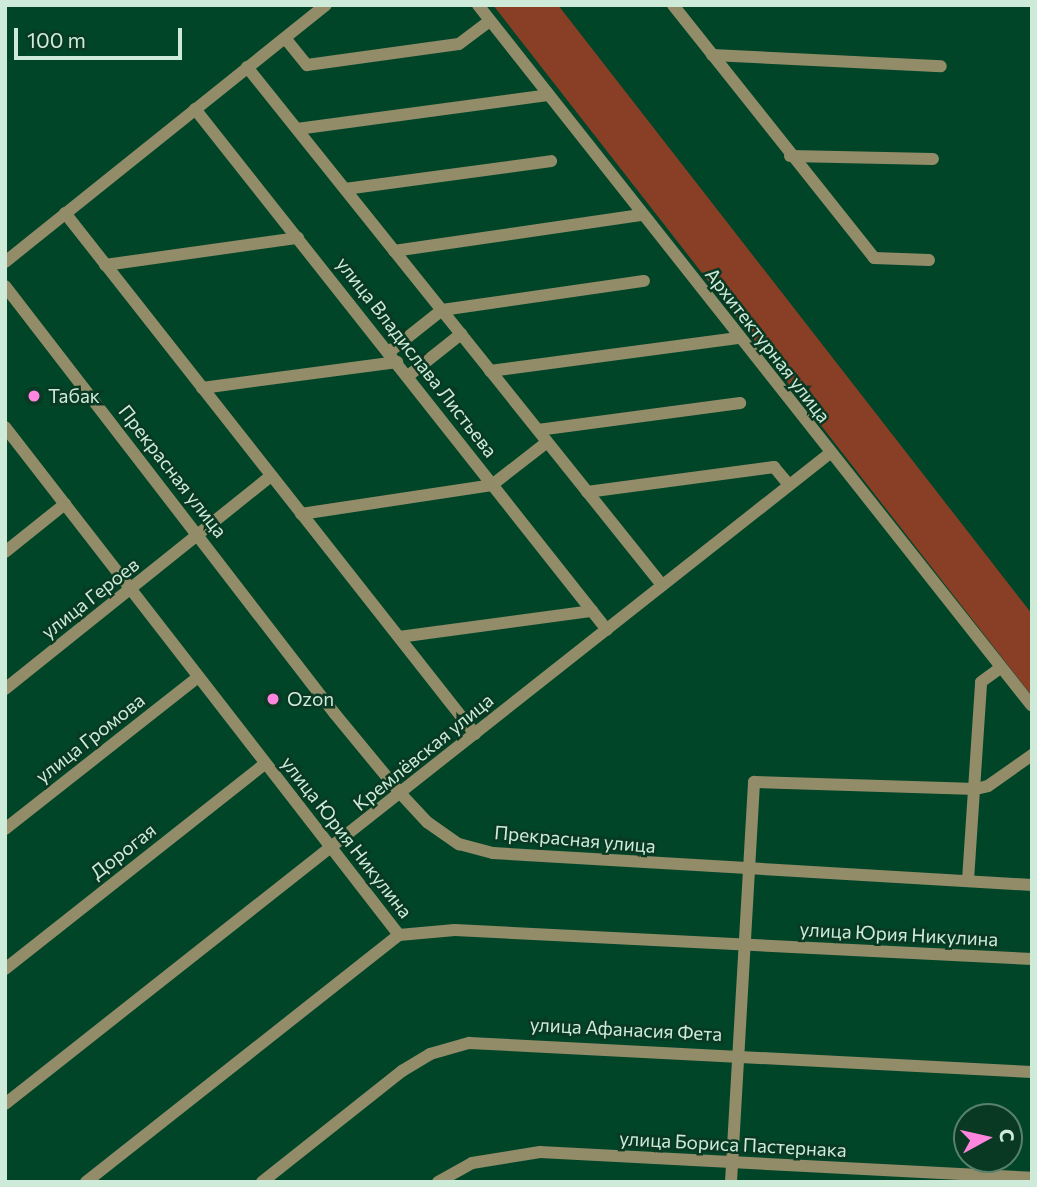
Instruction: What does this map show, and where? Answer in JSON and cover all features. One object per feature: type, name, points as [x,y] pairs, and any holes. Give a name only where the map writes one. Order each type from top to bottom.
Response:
[{"type":"street","points":[[5,262],[326,5]]},
{"type":"street","name":"Архитектурная улица","points":[[478,5],[829,454],[1032,706]]},
{"type":"street","points":[[673,5],[790,156],[874,258],[929,260]]},
{"type":"street","points":[[285,38],[307,65],[459,44],[488,22]]},
{"type":"street","points":[[712,55],[941,66]]},
{"type":"street","points":[[247,67],[662,585]]},
{"type":"street","points":[[297,130],[548,95]]},
{"type":"street","name":"улица Владислава Листьева","points":[[195,108],[607,631]]},
{"type":"street","points":[[790,156],[933,159]]},
{"type":"street","points":[[345,189],[551,161]]},
{"type":"street","points":[[65,213],[475,734]]},
{"type":"street","points":[[394,251],[642,215]]},
{"type":"street","points":[[105,265],[298,238]]},
{"type":"street","points":[[202,388],[393,357],[442,310],[644,281]]},
{"type":"street","name":"Прекрасная улица","points":[[5,286],[401,794],[427,822],[458,844],[493,853],[747,871],[1032,885]]},
{"type":"street","points":[[408,376],[461,334]]},
{"type":"street","points":[[490,371],[738,338]]},
{"type":"street","points":[[538,430],[740,403]]},
{"type":"street","name":"улица Юрия Никулина","points":[[5,427],[399,935],[455,930],[1032,959]]},
{"type":"street","points":[[301,514],[492,485],[547,442]]},
{"type":"street","name":"Кремлёвская улица","points":[[5,1104],[331,850],[829,454]]},
{"type":"street","points":[[587,492],[774,467],[789,485]]},
{"type":"street","name":"улица Героев","points":[[5,690],[199,537],[271,476]]},
{"type":"street","points":[[5,552],[65,504]]},
{"type":"street","points":[[399,637],[592,611]]},
{"type":"street","points":[[968,880],[981,682],[1000,668]]},
{"type":"street","name":"улица Громова","points":[[5,829],[198,677]]},
{"type":"street","points":[[731,1182],[754,782],[975,789],[988,786],[1032,755]]},
{"type":"street","name":"Дорогая","points":[[5,969],[265,764]]},
{"type":"street","points":[[86,1182],[399,935]]},
{"type":"street","name":"улица Афанасия Фета","points":[[262,1182],[402,1071],[430,1054],[469,1044],[739,1054],[1032,1072]]},
{"type":"street","name":"улица Бориса Пастернака","points":[[438,1182],[472,1163],[529,1153],[1032,1178]]},
{"type":"shaded area","points":[[493,5],[558,5],[1032,614],[1032,696]]},
{"type":"place","name":"Табак","points":[[34,396]]},
{"type":"place","name":"Ozon","points":[[273,699]]}]
